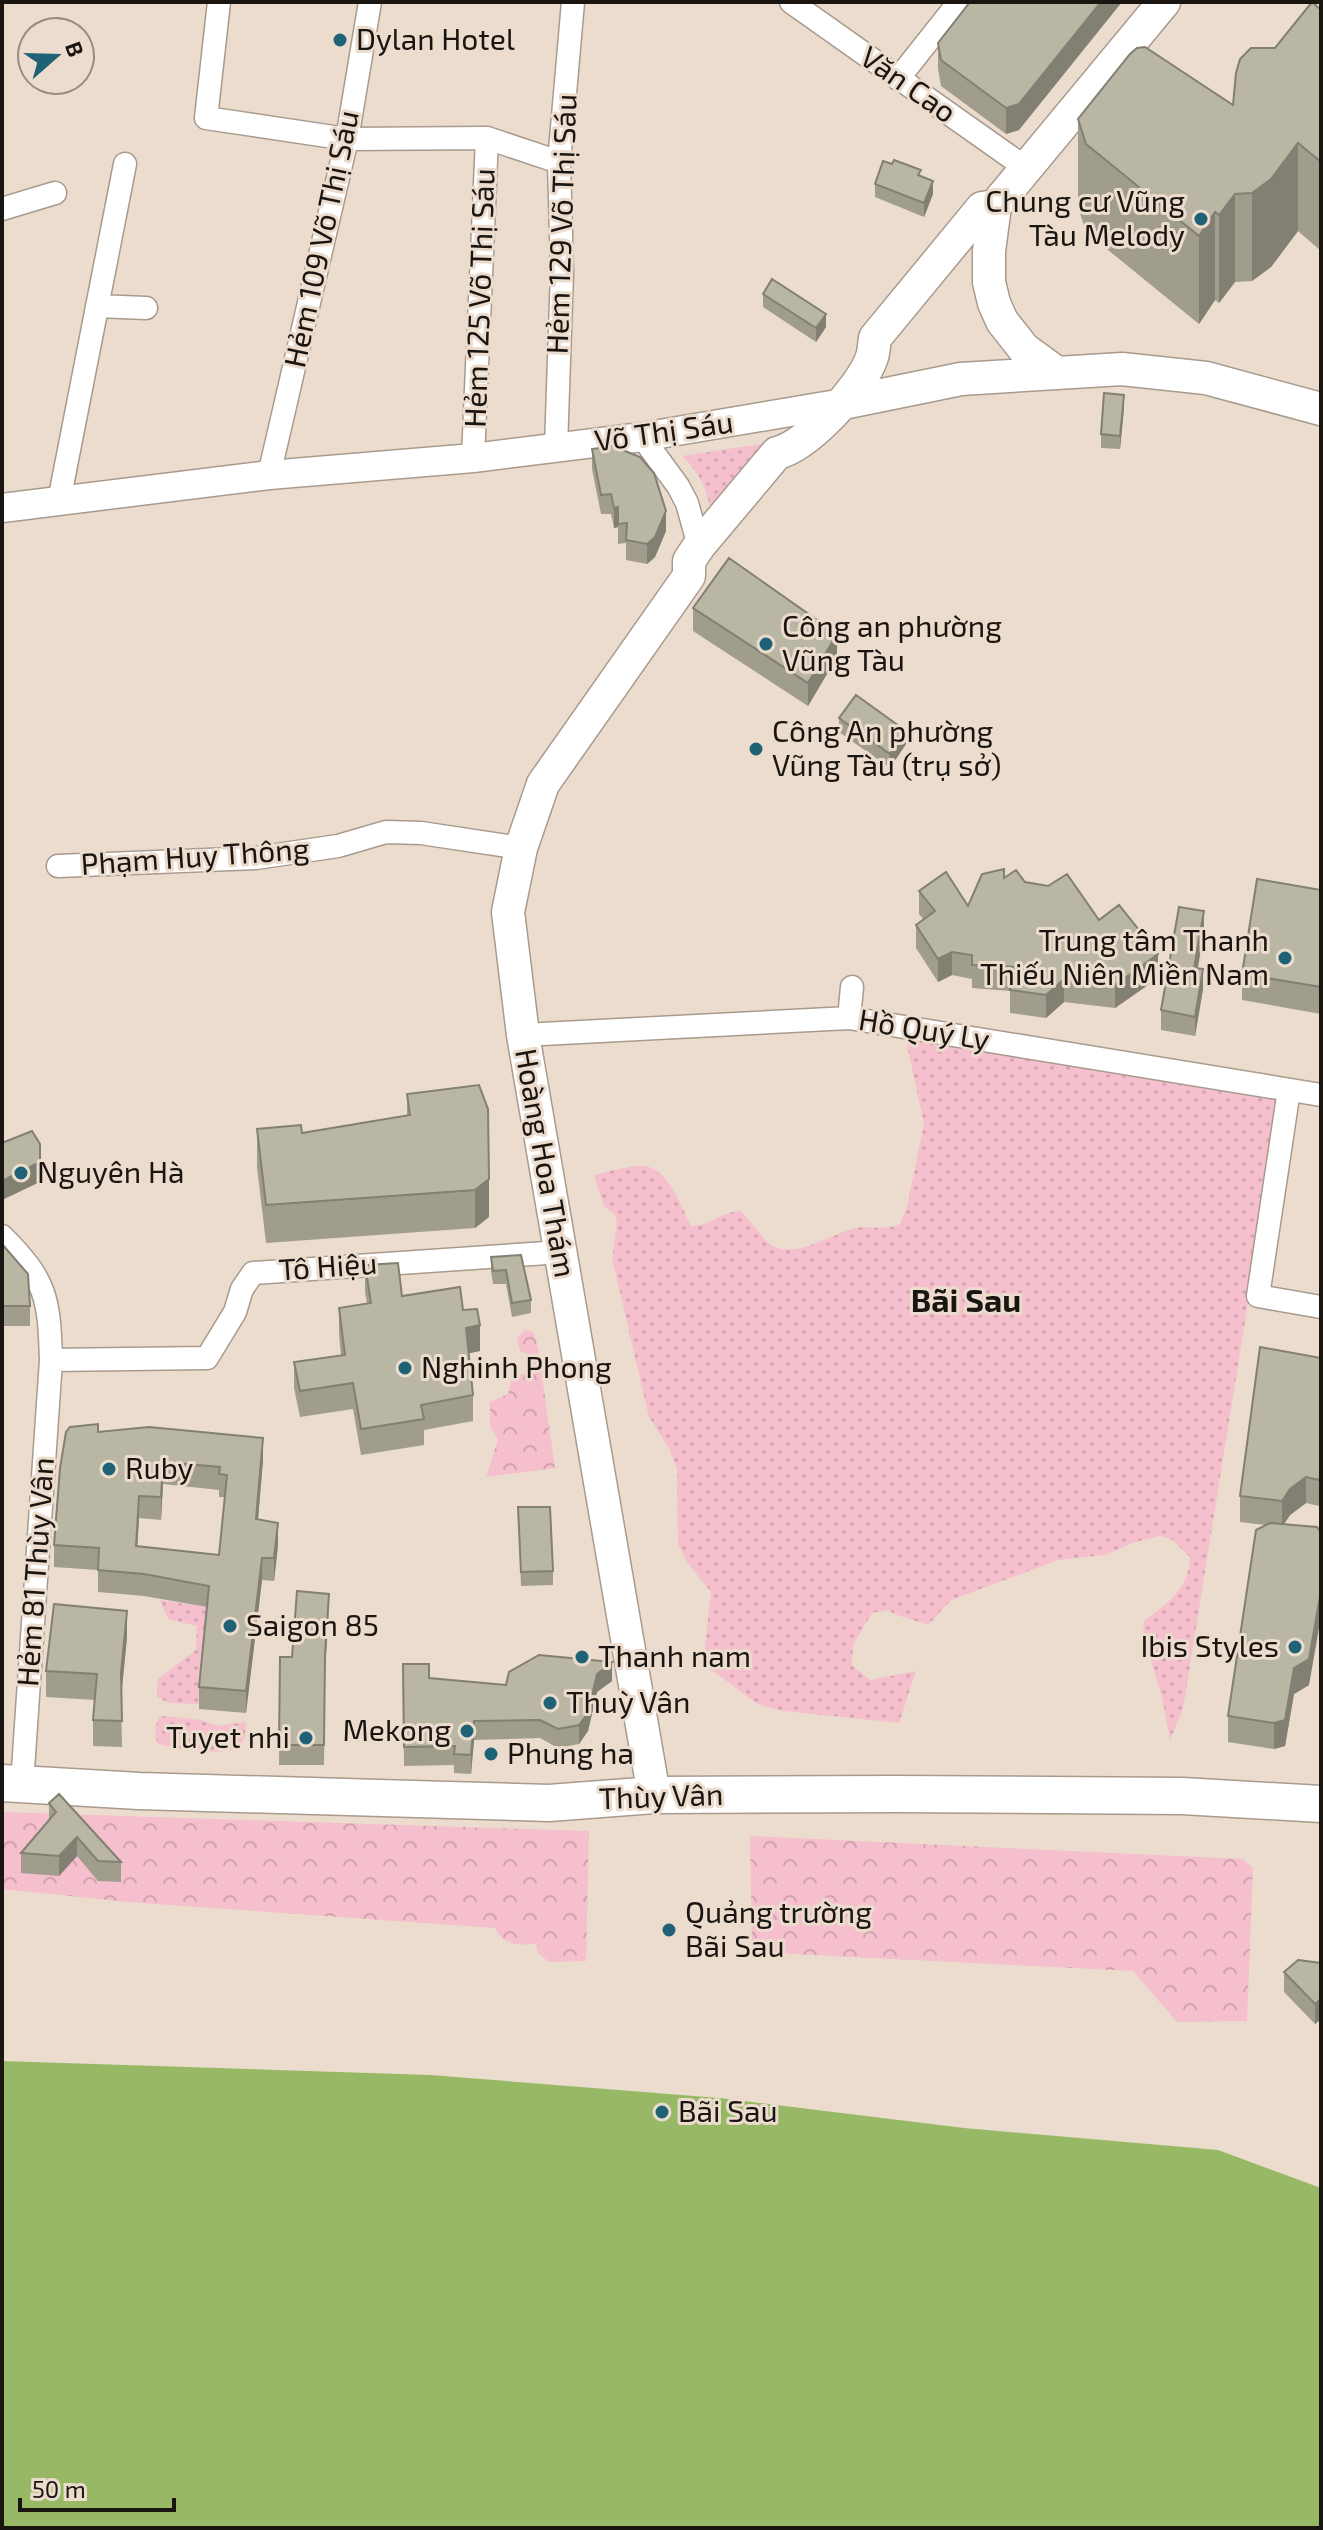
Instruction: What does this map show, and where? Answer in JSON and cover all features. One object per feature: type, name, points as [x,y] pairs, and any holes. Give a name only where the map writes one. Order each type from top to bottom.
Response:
[{"type":"main road","name":"Hoàng Hoa Thám","points":[[654,1795],[523,1035],[508,912],[521,848],[543,784],[689,576],[689,561],[699,546],[777,453],[791,450],[843,403],[872,358],[875,338],[982,208],[994,213],[1026,168],[1164,2]]},
{"type":"main road","points":[[994,213],[989,282],[994,303],[1002,321],[1024,349],[1057,373]]},
{"type":"main road","name":"Võ Thị Sáu","points":[[843,403],[961,379],[1122,369],[1206,378],[1321,409]]},
{"type":"main road","name":"Hoàng Hoa Thám","points":[[689,576],[704,573],[790,467],[791,450]]},
{"type":"main road","name":"Thùy Vân","points":[[12,1784],[139,1791],[549,1803],[654,1795],[1182,1796],[1321,1804]]},
{"type":"street","points":[[219,2],[206,118],[347,139],[487,138],[559,162]]},
{"type":"street","name":"Hẻm 109 Võ Thị Sáu","points":[[269,475],[347,139],[370,2]]},
{"type":"street","name":"Hẻm 129 Võ Thị Sáu","points":[[556,447],[562,272],[559,162],[573,2]]},
{"type":"street","name":"Văn Cao","points":[[791,2],[1026,168]]},
{"type":"street","points":[[898,79],[959,2]]},
{"type":"street","name":"Hẻm 125 Võ Thị Sáu","points":[[473,458],[487,138]]},
{"type":"street","points":[[59,501],[125,164]]},
{"type":"street","points":[[2,209],[55,193]]},
{"type":"street","points":[[97,306],[146,308]]},
{"type":"street","name":"Võ Thị Sáu","points":[[2,508],[269,475],[473,458],[642,437],[843,403]]},
{"type":"street","points":[[642,437],[687,503],[699,546]]},
{"type":"street","name":"Phạm Huy Thông","points":[[58,866],[256,858],[338,846],[386,832],[421,833],[521,848]]},
{"type":"street","points":[[849,1018],[852,987]]},
{"type":"street","name":"Hồ Quý Ly","points":[[523,1035],[849,1018],[1321,1095]]},
{"type":"street","points":[[1289,1090],[1258,1296],[1321,1307]]},
{"type":"street","name":"Hẻm 81 Thùy Vân","points":[[2,1236],[35,1272],[46,1296],[51,1360],[12,1784]]},
{"type":"street","name":"Tô Hiệu","points":[[51,1360],[207,1358],[235,1312],[242,1289],[253,1273],[561,1252]]},
{"type":"green space","points":[[786,440],[714,528],[701,480],[682,456]]},
{"type":"green space","points":[[905,1035],[1281,1096],[1183,1709],[1170,1740],[1162,1697],[1143,1636],[1144,1621],[1176,1594],[1186,1578],[1190,1557],[1173,1540],[1160,1536],[1135,1542],[1105,1555],[1058,1560],[951,1600],[928,1625],[888,1610],[872,1613],[853,1645],[852,1665],[870,1680],[916,1671],[899,1723],[784,1711],[759,1705],[709,1668],[704,1656],[711,1592],[687,1562],[678,1544],[677,1469],[669,1448],[649,1417],[612,1258],[617,1223],[615,1215],[604,1206],[594,1175],[638,1166],[648,1167],[665,1178],[691,1226],[741,1211],[770,1244],[789,1250],[858,1228],[900,1224],[907,1207],[924,1124]]},
{"type":"green space","points":[[525,1330],[533,1332],[538,1348],[555,1468],[486,1477],[498,1440],[490,1426],[490,1402],[508,1394],[512,1376],[531,1373],[528,1354],[520,1351],[517,1338]]},
{"type":"green space","points":[[160,1600],[225,1610],[199,1704],[169,1703],[157,1697],[158,1679],[196,1650],[197,1626],[168,1619]]},
{"type":"green space","points":[[159,1717],[202,1720],[217,1726],[246,1722],[244,1738],[239,1746],[223,1751],[200,1751],[158,1744],[157,1724]]},
{"type":"green space","points":[[2,1812],[589,1831],[586,1961],[549,1962],[538,1953],[536,1944],[507,1941],[495,1928],[127,1902],[2,1889]]},
{"type":"green space","points":[[750,1836],[1243,1859],[1253,1868],[1247,2021],[1177,2022],[1133,1971],[752,1952]]},
{"type":"shaded area","points":[[2,2061],[430,2075],[719,2098],[964,2128],[1218,2150],[1321,2188],[1321,2528],[2,2528]]},
{"type":"building","points":[[970,2],[1101,2],[1019,104],[1006,108],[941,60],[938,43]]},
{"type":"building","points":[[1312,2],[1321,10],[1321,162],[1298,143],[1271,179],[1252,193],[1235,194],[1219,215],[1215,212],[1199,236],[1086,144],[1078,119],[1137,48],[1145,47],[1233,105],[1240,59],[1251,48],[1275,48]]},
{"type":"building","points":[[894,160],[921,170],[918,175],[933,181],[924,203],[875,184],[883,161],[892,164]]},
{"type":"building","points":[[772,279],[826,314],[816,328],[763,294]]},
{"type":"building","points":[[1104,393],[1124,395],[1120,436],[1101,434]]},
{"type":"building","points":[[613,446],[640,457],[654,473],[666,511],[655,537],[647,544],[626,540],[627,523],[618,524],[618,507],[614,508],[611,494],[601,495],[592,449]]},
{"type":"building","name":"Công an phường Vũng Tàu","points":[[729,558],[837,634],[808,683],[693,608]]},
{"type":"building","points":[[856,695],[906,731],[890,754],[839,718]]},
{"type":"building","points":[[1004,869],[1004,878],[1016,870],[1025,882],[1048,886],[1067,874],[1099,920],[1119,905],[1158,954],[1115,985],[1064,979],[1046,995],[1010,990],[1014,967],[972,965],[972,955],[952,952],[938,959],[916,925],[935,911],[919,891],[946,872],[968,906],[982,874]]},
{"type":"building","name":"Trung tâm Thanh Thiếu Niên Miền Nam","points":[[1257,879],[1321,890],[1321,987],[1242,974]]},
{"type":"building","points":[[1179,907],[1204,911],[1194,968],[1203,969],[1195,1017],[1161,1010]]},
{"type":"building","points":[[479,1085],[488,1109],[489,1179],[475,1190],[266,1205],[257,1129],[301,1125],[302,1133],[410,1115],[407,1094]]},
{"type":"building","points":[[32,1131],[40,1144],[40,1162],[2,1181],[2,1143]]},
{"type":"building","points":[[2,1244],[28,1274],[30,1306],[2,1306]]},
{"type":"building","points":[[521,1255],[531,1300],[512,1303],[506,1270],[493,1271],[491,1257]]},
{"type":"building","name":"Nghinh Phong","points":[[398,1263],[402,1296],[460,1287],[463,1310],[477,1309],[480,1325],[466,1328],[473,1395],[421,1405],[424,1419],[361,1429],[353,1383],[300,1391],[294,1362],[345,1355],[339,1308],[371,1303],[365,1265]]},
{"type":"building","points":[[1260,1347],[1321,1358],[1321,1474],[1319,1480],[1306,1477],[1290,1489],[1282,1501],[1240,1496]]},
{"type":"building","points":[[98,1424],[98,1432],[149,1427],[263,1438],[256,1519],[278,1523],[274,1558],[262,1558],[246,1691],[199,1687],[209,1586],[144,1574],[98,1570],[99,1548],[54,1545],[60,1468],[66,1432],[70,1427]],"holes":[[[163,1462],[220,1467],[219,1474],[227,1475],[219,1555],[136,1546],[139,1496],[161,1497]]]},
{"type":"building","points":[[518,1507],[550,1507],[553,1571],[521,1572]]},
{"type":"building","points":[[1270,1523],[1317,1527],[1321,1532],[1321,1591],[1309,1659],[1294,1668],[1285,1720],[1274,1723],[1228,1716],[1256,1530]]},
{"type":"building","points":[[297,1591],[329,1594],[324,1745],[279,1745],[280,1657],[292,1657]]},
{"type":"building","points":[[54,1604],[127,1611],[121,1673],[122,1721],[93,1720],[97,1674],[46,1671]]},
{"type":"building","points":[[539,1655],[612,1662],[597,1674],[588,1713],[579,1725],[558,1729],[540,1720],[474,1721],[471,1755],[454,1754],[455,1746],[404,1747],[403,1664],[429,1664],[429,1678],[506,1685],[509,1672]]},
{"type":"building","points":[[59,1794],[121,1862],[98,1861],[77,1837],[59,1856],[21,1853],[56,1812],[49,1803]]},
{"type":"building","points":[[1298,1960],[1321,1963],[1321,1999],[1315,2004],[1284,1972]]},
{"type":"place","name":"Dylan Hotel","points":[[340,40]]},
{"type":"place","name":"Chung cư Vũng Tàu Melody","points":[[1201,219]]},
{"type":"place","name":"Công an phường Vũng Tàu","points":[[766,644]]},
{"type":"place","name":"Công An phường Vũng Tàu (trụ sở)","points":[[756,749]]},
{"type":"place","name":"Trung tâm Thanh Thiếu Niên Miền Nam","points":[[1285,958]]},
{"type":"place","name":"Nguyên Hà","points":[[21,1173]]},
{"type":"place","name":"Nghinh Phong","points":[[405,1368]]},
{"type":"place","name":"Ruby","points":[[109,1469]]},
{"type":"place","name":"Saigon 85","points":[[230,1626]]},
{"type":"place","name":"Ibis Styles","points":[[1295,1647]]},
{"type":"place","name":"Thanh nam","points":[[582,1657]]},
{"type":"place","name":"Thuỳ Vân","points":[[550,1703]]},
{"type":"place","name":"Mekong","points":[[467,1731]]},
{"type":"place","name":"Tuyet nhi","points":[[306,1738]]},
{"type":"place","name":"Phung ha","points":[[491,1754]]},
{"type":"place","name":"Quảng trường Bãi Sau","points":[[669,1930]]},
{"type":"place","name":"Bãi Sau","points":[[662,2112]]},
{"type":"district","name":"Bãi Sau","points":[[966,1301]]}]
